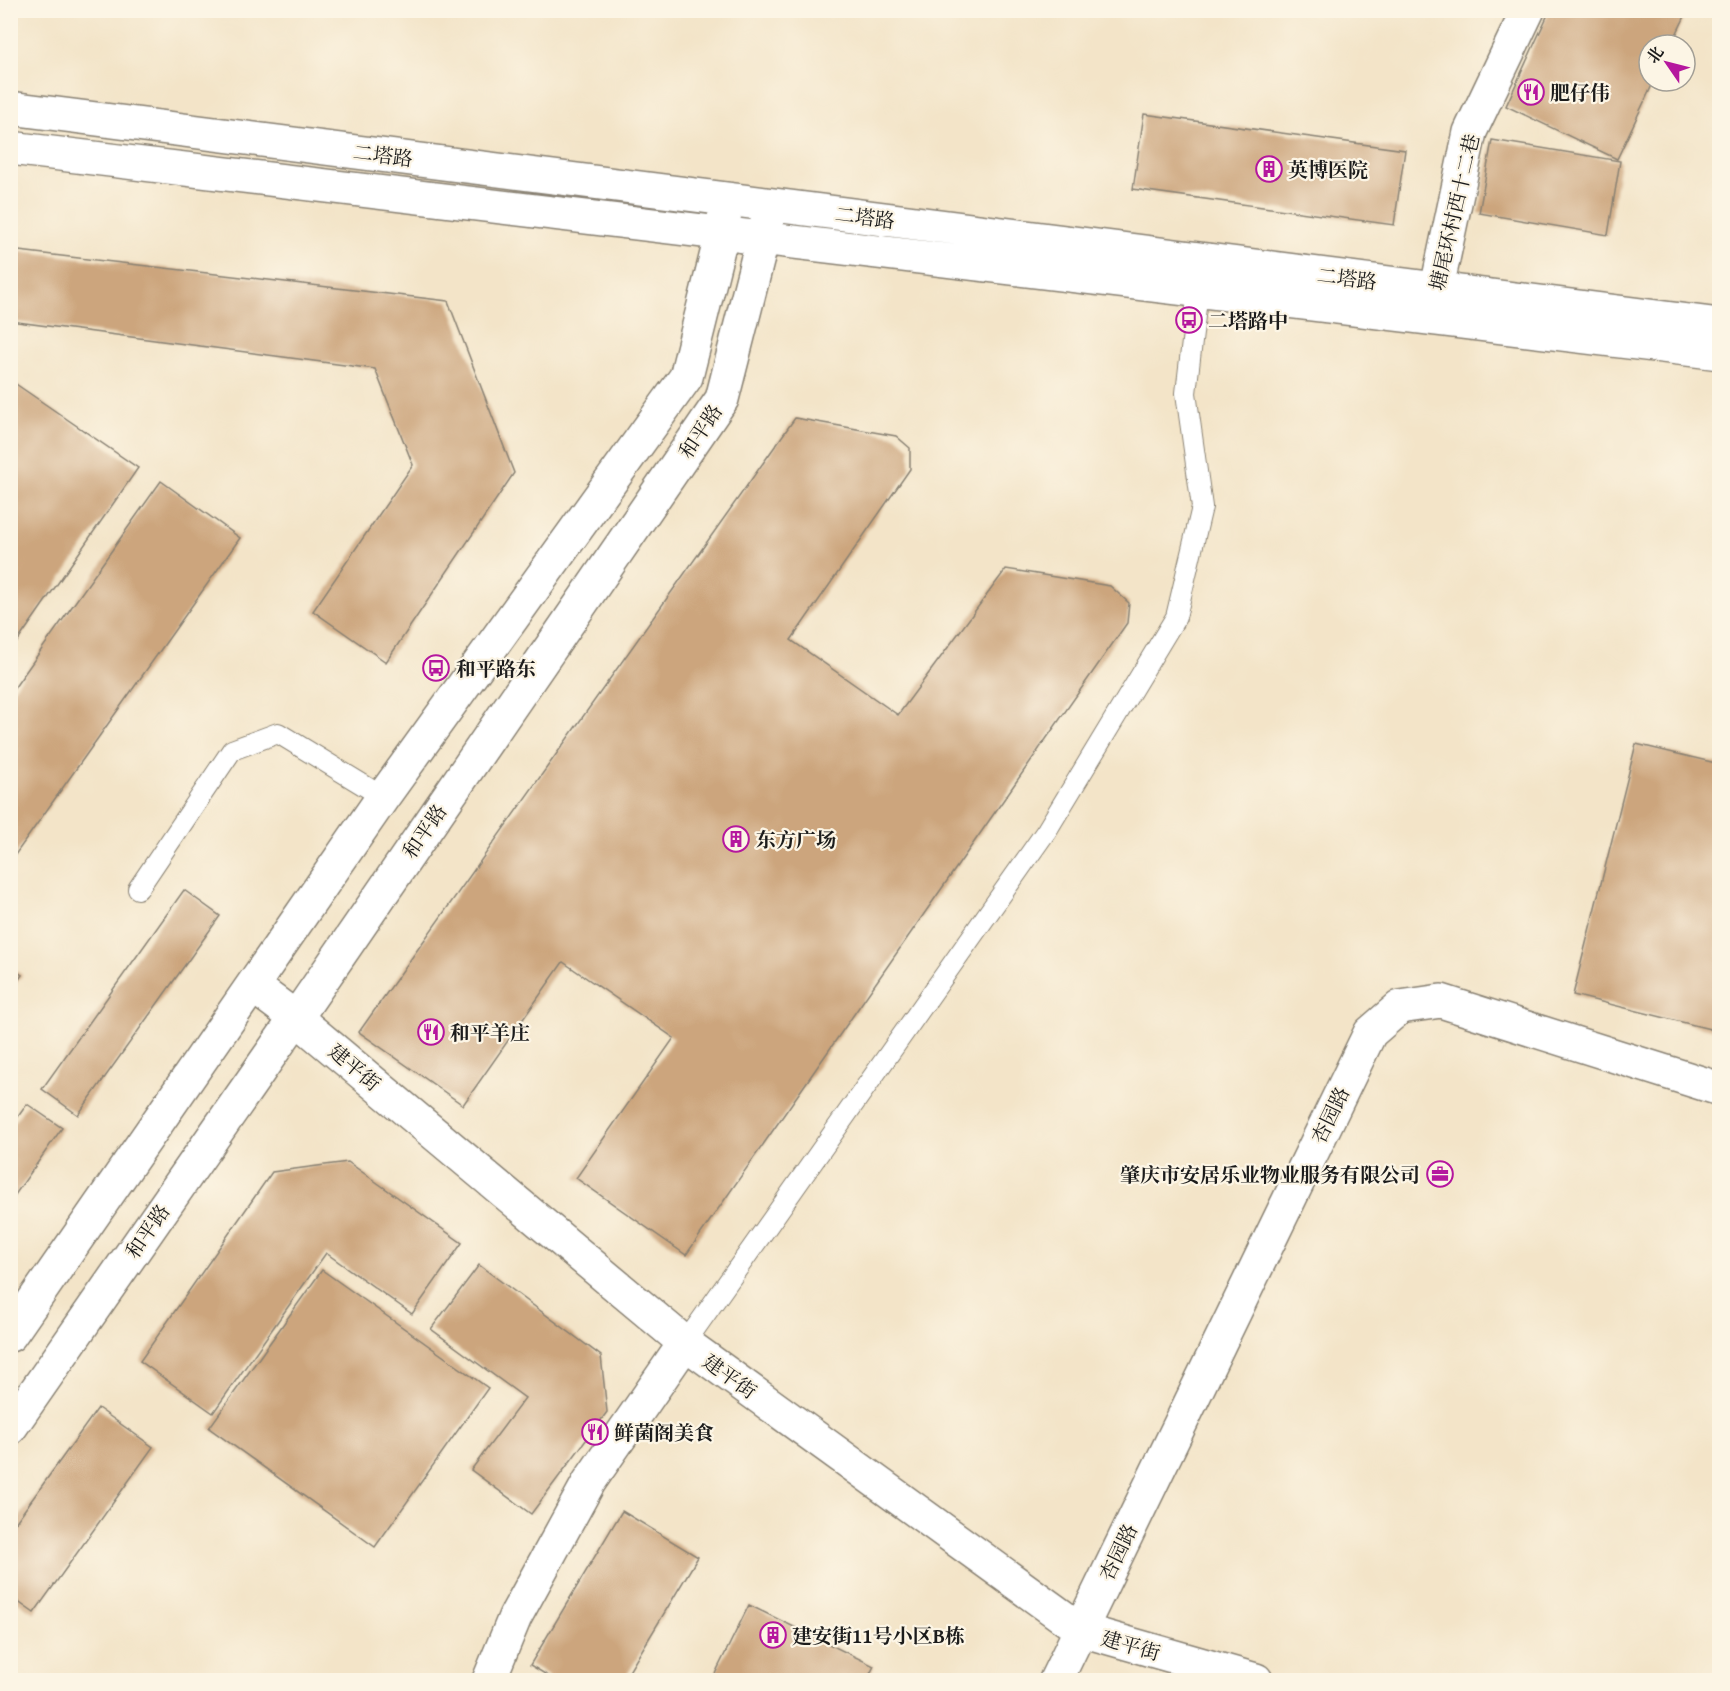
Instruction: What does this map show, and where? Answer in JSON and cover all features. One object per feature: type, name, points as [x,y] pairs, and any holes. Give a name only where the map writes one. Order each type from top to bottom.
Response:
[{"type":"street","name":"塘尾环村西十二巷","points":[[1434,304],[1470,132],[1528,10]]},
{"type":"street","name":"二塔路","points":[[10,108],[771,205],[1434,304],[1719,352]]},
{"type":"street","name":"二塔路","points":[[10,148],[1198,290],[1434,304],[1719,325]]},
{"type":"street","points":[[10,1335],[384,797],[686,377],[722,233],[728,199]]},
{"type":"street","name":"和平路","points":[[10,1428],[296,1018],[722,399],[771,205]]},
{"type":"street","name":"建平街","points":[[253,986],[296,1018],[685,1343],[1081,1630],[1256,1680]]},
{"type":"street","name":"杏园路","points":[[1056,1680],[1370,1033],[1400,1007],[1441,1001],[1719,1089]]},
{"type":"street","points":[[489,1680],[515,1617],[589,1482],[685,1343]]},
{"type":"lane","points":[[685,1343],[1047,830],[1176,617],[1202,507],[1186,393],[1198,290]]},
{"type":"lane","points":[[138,889],[232,750],[278,733],[384,797]]},
{"type":"building","points":[[1550,10],[1688,10],[1677,33],[1637,33],[1637,93],[1648,93],[1617,159],[1506,106]]},
{"type":"building","name":"英博医院","points":[[1144,114],[1405,150],[1394,225],[1133,189]]},
{"type":"building","points":[[1492,140],[1620,161],[1608,235],[1479,213]]},
{"type":"building","points":[[10,250],[448,301],[514,473],[386,662],[313,611],[413,465],[375,369],[10,321]]},
{"type":"building","points":[[10,380],[138,468],[10,652]]},
{"type":"building","name":"东方广场","points":[[795,418],[896,436],[910,448],[910,469],[791,640],[898,715],[1006,569],[1110,586],[1129,603],[1127,623],[686,1255],[576,1178],[674,1038],[563,962],[463,1105],[359,1032]]},
{"type":"building","points":[[161,481],[240,538],[10,862],[10,694]]},
{"type":"building","points":[[1636,744],[1720,764],[1718,1031],[1573,995]]},
{"type":"building","points":[[184,890],[220,916],[78,1115],[42,1089]]},
{"type":"building","points":[[10,967],[22,975],[10,992]]},
{"type":"building","points":[[27,1104],[62,1128],[10,1202],[10,1128]]},
{"type":"building","points":[[348,1162],[462,1243],[412,1314],[326,1253],[213,1413],[140,1361],[272,1172]]},
{"type":"building","points":[[479,1265],[601,1356],[607,1412],[531,1514],[471,1470],[525,1398],[431,1329]]},
{"type":"building","points":[[322,1270],[488,1388],[375,1547],[209,1428]]},
{"type":"building","points":[[98,1408],[153,1447],[34,1613],[10,1596],[10,1530]]},
{"type":"building","points":[[622,1511],[698,1557],[624,1680],[555,1680],[530,1665]]},
{"type":"building","name":"建安街11号小区B栋","points":[[749,1605],[874,1666],[867,1680],[712,1680]]},
{"type":"place","name":"肥仔伟","points":[[1531,92]]},
{"type":"place","name":"英博医院","points":[[1269,169]]},
{"type":"place","name":"二塔路中","points":[[1189,320]]},
{"type":"place","name":"和平路东","points":[[436,668]]},
{"type":"place","name":"东方广场","points":[[736,839]]},
{"type":"place","name":"和平羊庄","points":[[431,1032]]},
{"type":"place","name":"肇庆市安居乐业物业服务有限公司","points":[[1440,1174]]},
{"type":"place","name":"鲜菌阁美食","points":[[595,1432]]},
{"type":"place","name":"建安街11号小区B栋","points":[[773,1635]]}]
